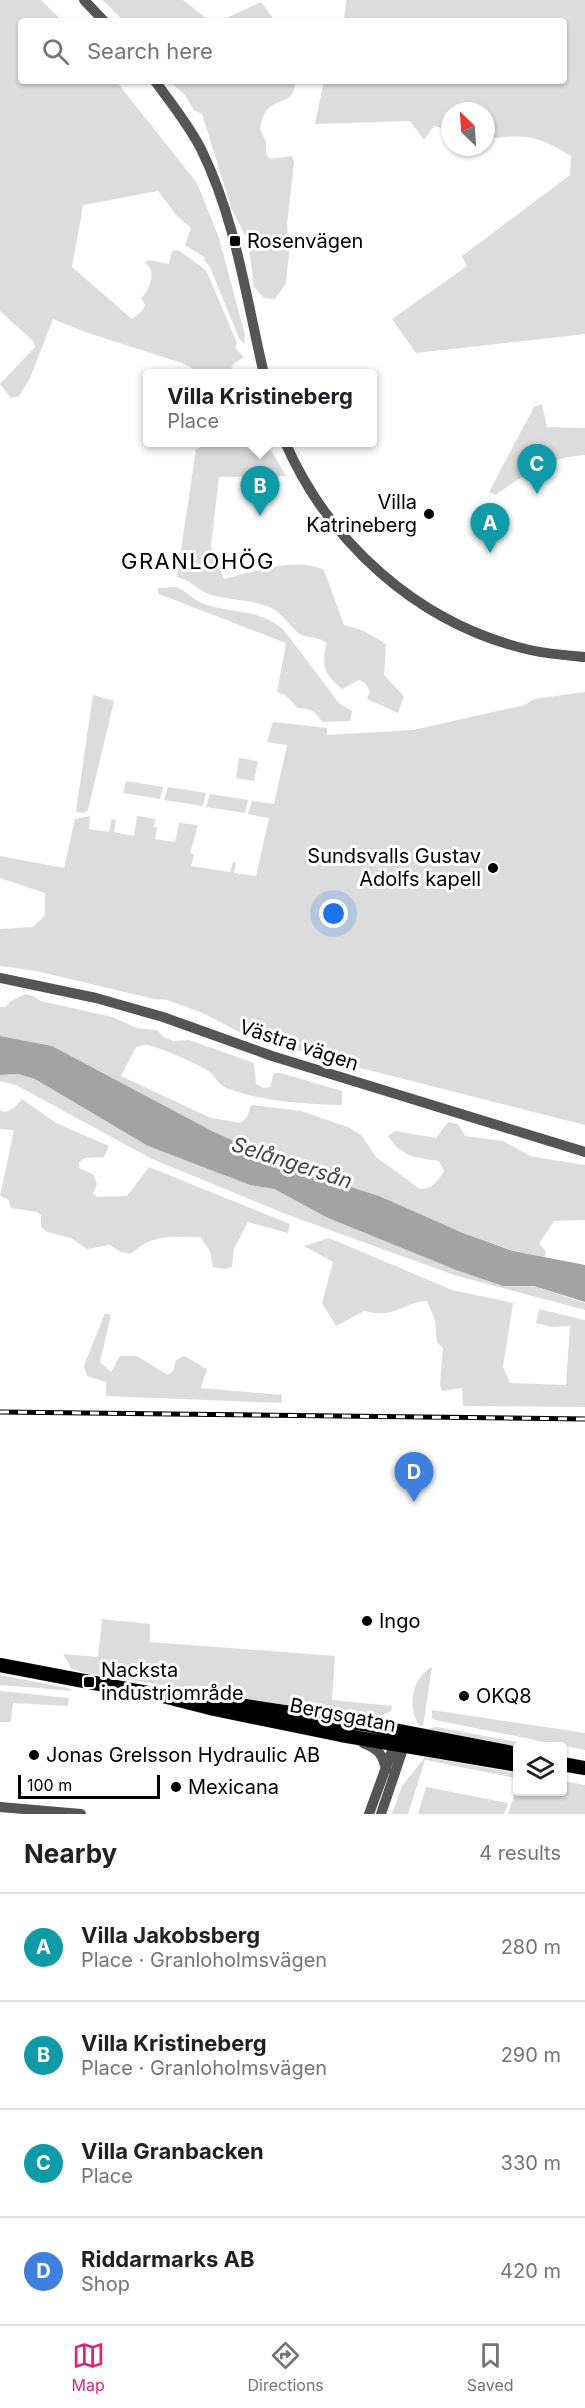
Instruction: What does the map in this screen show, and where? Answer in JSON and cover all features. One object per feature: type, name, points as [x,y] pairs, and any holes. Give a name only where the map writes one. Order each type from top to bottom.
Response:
[{"type":"highway","name":"Bergsgatan","points":[[0,1665],[164,1696],[280,1710],[513,1764]]},
{"type":"highway","name":"Bergsgatan","points":[[164,1696],[214,1709],[341,1735],[401,1739],[513,1753]]},
{"type":"highway","points":[[567,1765],[585,1768]]},
{"type":"highway","points":[[567,1773],[585,1775]]},
{"type":"street","points":[[84,0],[101,18]]},
{"type":"street","points":[[157,84],[200,148],[218,188],[233,232],[263,369]]},
{"type":"street","points":[[287,447],[298,470],[330,520],[362,556],[406,593],[442,616],[493,638],[526,649],[585,657]]},
{"type":"street","name":"Västra vägen","points":[[0,978],[96,998],[163,1017],[282,1059],[585,1152]]},
{"type":"street","points":[[341,1735],[375,1748],[383,1758],[386,1771]]},
{"type":"street","points":[[369,1814],[401,1739]]},
{"type":"street","points":[[381,1814],[401,1739]]},
{"type":"street","points":[[0,1807],[81,1814]]},
{"type":"shaded area","points":[[0,0],[41,0],[59,18],[18,18],[18,84],[118,84],[197,183],[219,238],[245,335],[244,344],[239,338],[210,267],[203,259],[206,258],[185,245],[191,228],[177,216],[158,191],[83,205],[72,267],[132,319],[142,311],[145,305],[141,298],[151,281],[151,270],[145,262],[149,260],[169,264],[172,251],[178,250],[206,270],[237,343],[235,348],[244,357],[233,364],[231,369],[194,369],[53,319],[30,378],[19,396],[11,398],[0,384],[35,347],[33,341],[0,311]]},
{"type":"shaded area","points":[[102,0],[183,0],[206,18],[121,18]]},
{"type":"shaded area","points":[[346,0],[585,0],[585,334],[416,353],[392,319],[467,266],[462,256],[570,175],[571,156],[539,140],[521,137],[495,138],[495,102],[441,102],[441,128],[434,126],[424,140],[410,121],[315,124],[323,84],[567,84],[567,18],[344,18]]},
{"type":"shaded area","points":[[261,2],[273,18],[226,18]]},
{"type":"shaded area","points":[[172,84],[295,84],[290,96],[266,111],[260,129],[266,142],[266,154],[270,159],[292,156],[294,162],[287,224],[289,254],[286,283],[275,299],[264,298],[254,287],[248,241],[232,210],[202,114],[194,110],[185,95]]},
{"type":"shaded area","points":[[542,404],[547,427],[585,428],[585,455],[548,463],[495,495],[489,492],[534,407]]},
{"type":"shaded area","points":[[202,447],[269,447],[286,476],[219,477],[211,546],[224,579],[288,565],[313,566],[324,570],[344,625],[362,630],[386,644],[384,675],[404,696],[398,713],[367,699],[370,691],[365,683],[359,680],[342,689],[325,669],[326,643],[320,639],[300,634],[277,612],[258,603],[209,594],[177,577],[196,449]]},
{"type":"shaded area","points":[[176,587],[204,604],[254,614],[283,629],[339,703],[352,711],[350,721],[322,722],[312,711],[298,708],[285,695],[277,692],[286,643],[159,594],[157,588]]},
{"type":"shaded area","points":[[585,692],[585,1125],[333,1061],[241,1033],[203,1013],[167,1000],[154,999],[36,971],[0,966],[0,929],[33,927],[45,915],[45,893],[0,878],[0,856],[64,868],[75,819],[90,816],[89,829],[109,832],[112,819],[116,820],[114,832],[134,836],[137,816],[156,819],[153,827],[157,827],[155,839],[175,842],[179,823],[198,825],[190,853],[194,855],[191,866],[230,872],[233,862],[236,863],[234,873],[256,876],[269,818],[248,814],[252,801],[274,804],[287,745],[267,742],[273,722],[327,728],[327,735],[413,730],[525,705],[534,699]]},
{"type":"shaded area","points":[[93,695],[114,701],[88,810],[84,813],[76,812]]},
{"type":"shaded area","points":[[239,758],[258,761],[254,781],[236,778]]},
{"type":"shaded area","points":[[126,781],[163,787],[160,799],[123,793]]},
{"type":"shaded area","points":[[168,787],[206,793],[203,806],[164,800]]},
{"type":"shaded area","points":[[210,794],[248,800],[245,813],[206,807]]},
{"type":"shaded area","points":[[25,994],[41,1001],[112,1017],[137,1028],[157,1030],[164,1037],[173,1041],[189,1040],[254,1063],[256,1084],[263,1088],[270,1087],[274,1073],[281,1073],[342,1091],[342,1105],[299,1103],[256,1097],[226,1088],[208,1071],[169,1052],[146,1045],[136,1047],[121,1076],[211,1118],[241,1123],[247,1117],[251,1105],[301,1111],[348,1127],[362,1136],[376,1157],[420,1189],[432,1186],[444,1171],[439,1161],[416,1157],[399,1149],[388,1136],[395,1131],[436,1138],[448,1122],[458,1124],[465,1136],[503,1141],[530,1156],[585,1165],[585,1220],[554,1221],[539,1244],[546,1251],[545,1257],[514,1251],[463,1233],[379,1196],[298,1170],[212,1131],[52,1046],[0,1036],[0,1007],[5,1007]]},
{"type":"shaded area","points":[[0,1036],[52,1046],[212,1131],[298,1170],[379,1196],[463,1233],[513,1251],[585,1265],[585,1302],[534,1286],[503,1286],[456,1270],[328,1218],[274,1189],[250,1185],[148,1146],[35,1079],[18,1074],[0,1075]]},
{"type":"shaded area","points":[[18,1074],[35,1079],[148,1146],[250,1185],[274,1189],[328,1218],[456,1270],[503,1286],[534,1286],[585,1303],[585,1310],[457,1276],[283,1213],[152,1159],[16,1085],[0,1081],[0,1075]]},
{"type":"shaded area","points":[[22,1099],[56,1123],[109,1146],[104,1157],[85,1158],[79,1162],[79,1168],[93,1174],[97,1184],[93,1194],[97,1197],[127,1196],[149,1167],[290,1224],[288,1233],[248,1222],[234,1249],[232,1267],[223,1269],[213,1267],[210,1251],[200,1237],[155,1239],[131,1254],[121,1252],[110,1245],[87,1249],[71,1238],[47,1232],[41,1227],[41,1215],[37,1212],[11,1208],[8,1199],[0,1196],[14,1130],[0,1129],[0,1111],[6,1112],[14,1108]]},
{"type":"shaded area","points":[[329,1238],[452,1290],[513,1303],[503,1367],[510,1383],[566,1385],[570,1326],[552,1327],[536,1323],[539,1309],[585,1320],[585,1407],[463,1406],[462,1388],[442,1391],[440,1383],[443,1349],[437,1342],[435,1320],[427,1301],[391,1312],[364,1311],[336,1326],[322,1303],[333,1262],[304,1246]]},
{"type":"shaded area","points":[[105,1313],[111,1315],[100,1362],[111,1372],[120,1356],[137,1356],[168,1375],[173,1371],[176,1360],[184,1356],[207,1369],[201,1388],[282,1395],[281,1403],[106,1396],[106,1382],[87,1376],[84,1366]]},
{"type":"shaded area","points":[[102,1619],[150,1624],[150,1642],[335,1656],[332,1700],[392,1706],[391,1711],[373,1719],[81,1672],[71,1668],[63,1654],[98,1657]]},
{"type":"shaded area","points":[[432,1667],[423,1726],[420,1726],[413,1711],[413,1694],[420,1678]]},
{"type":"shaded area","points":[[0,1675],[68,1688],[73,1691],[0,1685]]},
{"type":"shaded area","points":[[0,1691],[69,1698],[68,1706],[13,1703],[11,1722],[0,1722]]},
{"type":"shaded area","points":[[432,1710],[585,1733],[585,1750],[567,1746],[567,1742],[545,1742],[432,1718]]},
{"type":"shaded area","points":[[437,1727],[517,1742],[513,1742],[513,1748],[429,1731],[430,1728]]},
{"type":"shaded area","points":[[425,1757],[513,1772],[513,1777],[425,1760],[408,1814],[392,1814],[402,1786]]},
{"type":"shaded area","points":[[567,1782],[585,1785],[585,1814],[508,1814],[514,1796],[567,1796]]},
{"type":"shaded area","points":[[426,1787],[508,1803],[504,1814],[418,1814]]},
{"type":"railway","points":[[0,1412],[585,1419]]},
{"type":"place","name":"Rosenvägen","points":[[235,241]]},
{"type":"place","name":"Villa Granbacken","points":[[537,494]]},
{"type":"place","name":"Villa Katrineberg","points":[[429,514]]},
{"type":"place","name":"Villa Kristineberg","points":[[260,516]]},
{"type":"place","name":"Villa Jakobsberg","points":[[490,553]]},
{"type":"place","name":"Sundsvalls Gustav Adolfs kapell","points":[[493,868]]},
{"type":"place","name":"Riddarmarks AB","points":[[414,1502]]},
{"type":"place","name":"Ingo","points":[[367,1621]]},
{"type":"place","name":"Nacksta industriområde","points":[[89,1682]]},
{"type":"place","name":"OKQ8","points":[[464,1696]]},
{"type":"place","name":"Jonas Grelsson Hydraulic AB","points":[[34,1755]]},
{"type":"place","name":"Mexicana","points":[[176,1787]]},
{"type":"district","name":"GRANLOHÖG","points":[[198,561]]},
{"type":"water label","name":"Selångersån","points":[[292,1163]]}]
